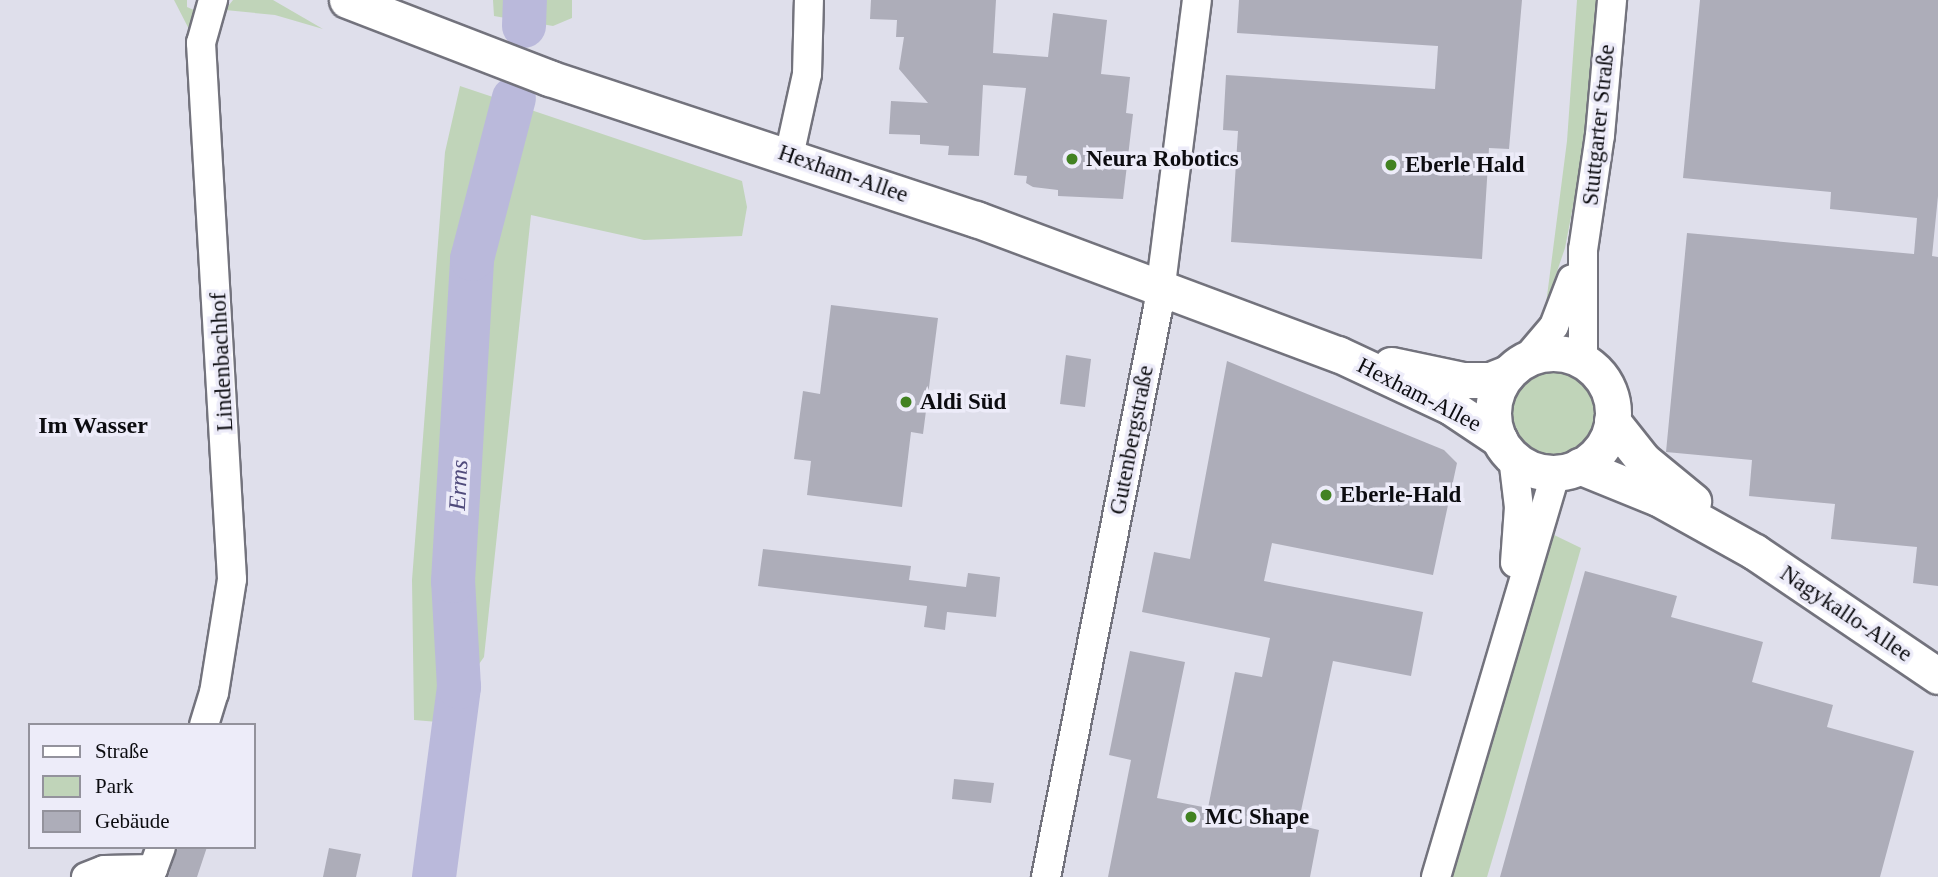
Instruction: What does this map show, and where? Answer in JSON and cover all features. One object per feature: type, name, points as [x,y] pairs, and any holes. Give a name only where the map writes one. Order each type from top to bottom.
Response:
[{"type":"main road","name":"Hexham-Allee","points":[[347,0],[549,78],[789,156],[1338,354],[1451,407],[1506,448]]},
{"type":"main road","name":"Hexham-Allee","points":[[1338,354],[1462,380],[1490,380],[1517,366]]},
{"type":"main road","points":[[1561,354],[1583,361],[1606,387],[1612,421],[1604,443],[1567,469],[1533,469],[1506,448],[1493,405],[1517,366],[1561,354]]},
{"type":"main road","name":"Nagykallo-Allee","points":[[1612,421],[1643,460],[1755,552]]},
{"type":"main road","name":"Nagykallo-Allee","points":[[1567,469],[1658,498],[1755,552],[1938,676]]},
{"type":"street","name":"Lindenbachhof","points":[[205,723],[214,693],[232,579],[201,43],[213,0]]},
{"type":"street","points":[[789,156],[807,74],[809,0]]},
{"type":"street","name":"Gutenbergstraße","points":[[1046,877],[1161,288],[1197,0]]},
{"type":"street","name":"Stuttgarter Straße","points":[[1583,361],[1579,330],[1583,250],[1600,135],[1612,0]]},
{"type":"street","name":"Stuttgarter Straße","points":[[1517,366],[1554,326],[1583,250]]},
{"type":"street","points":[[1506,448],[1519,507],[1514,608]]},
{"type":"street","points":[[1436,877],[1514,608],[1567,469]]},
{"type":"street","points":[[86,877],[104,870],[153,869],[160,849]]},
{"type":"green space","points":[[174,0],[187,0],[187,7],[196,11],[192,35]]},
{"type":"green space","points":[[233,0],[273,0],[323,29],[275,15],[225,10]]},
{"type":"green space","points":[[493,0],[572,0],[572,18],[553,26],[494,16]]},
{"type":"green space","points":[[1577,0],[1597,0],[1583,154],[1565,248],[1546,304],[1567,141]]},
{"type":"green space","points":[[460,86],[742,181],[747,207],[742,236],[644,240],[531,215],[484,657],[438,722],[414,720],[412,580],[445,152]]},
{"type":"green space","points":[[1553,364],[1571,368],[1586,378],[1596,393],[1600,411],[1596,429],[1586,444],[1571,454],[1553,458],[1535,454],[1520,444],[1510,429],[1506,411],[1510,393],[1520,378],[1535,368]]},
{"type":"green space","points":[[1550,533],[1581,548],[1504,820],[1487,877],[1449,877]]},
{"type":"building","points":[[871,0],[996,0],[993,53],[1048,57],[1053,13],[1107,20],[1101,74],[1130,77],[1126,113],[1133,114],[1123,199],[1058,196],[1058,190],[1033,187],[1026,183],[1027,176],[1014,175],[1026,88],[983,85],[979,156],[948,155],[949,146],[920,144],[920,135],[889,134],[891,101],[928,103],[899,69],[904,37],[896,37],[897,20],[870,19]]},
{"type":"building","name":"Eberle Hald","points":[[1239,0],[1522,0],[1509,149],[1489,148],[1482,259],[1231,242],[1238,131],[1223,130],[1226,75],[1435,89],[1438,46],[1237,33]]},
{"type":"building","points":[[1700,0],[1938,0],[1938,196],[1932,256],[1938,257],[1938,586],[1913,583],[1917,547],[1831,539],[1835,504],[1749,496],[1752,460],[1666,452],[1687,233],[1914,254],[1917,218],[1830,209],[1831,192],[1683,178]]},
{"type":"building","points":[[831,305],[938,318],[923,434],[911,432],[902,507],[807,495],[811,461],[794,459],[803,391],[820,394]]},
{"type":"building","points":[[1066,355],[1091,359],[1085,407],[1060,404]]},
{"type":"building","points":[[1227,361],[1444,450],[1457,463],[1433,575],[1272,543],[1264,581],[1423,612],[1411,676],[1333,661],[1298,825],[1319,830],[1310,877],[1108,877],[1131,760],[1109,755],[1130,651],[1185,662],[1157,798],[1208,808],[1235,672],[1262,677],[1270,638],[1142,612],[1154,552],[1190,559]]},
{"type":"building","points":[[763,549],[911,566],[909,580],[966,587],[968,573],[1000,577],[996,617],[947,612],[945,630],[924,627],[927,606],[758,586]]},
{"type":"building","points":[[1585,571],[1677,596],[1671,617],[1763,642],[1752,682],[1833,705],[1827,727],[1914,751],[1880,877],[1500,877]]},
{"type":"building","points":[[954,779],[994,783],[991,803],[952,799]]},
{"type":"building","points":[[329,848],[361,854],[356,877],[323,877]]},
{"type":"building","points":[[177,849],[206,849],[197,877],[168,877]]},
{"type":"waterway","name":"Erms","points":[[524,26],[525,0]]},
{"type":"waterway","name":"Erms","points":[[434,877],[459,687],[453,581],[472,259],[514,98]]},
{"type":"place","name":"Neura Robotics","points":[[1072,159]]},
{"type":"place","name":"Eberle Hald","points":[[1391,165]]},
{"type":"place","name":"Aldi Süd","points":[[906,402]]},
{"type":"place","name":"Eberle-Hald","points":[[1326,495]]},
{"type":"place","name":"MC Shape","points":[[1191,817]]},
{"type":"district","name":"Im Wasser","points":[[93,426]]}]
